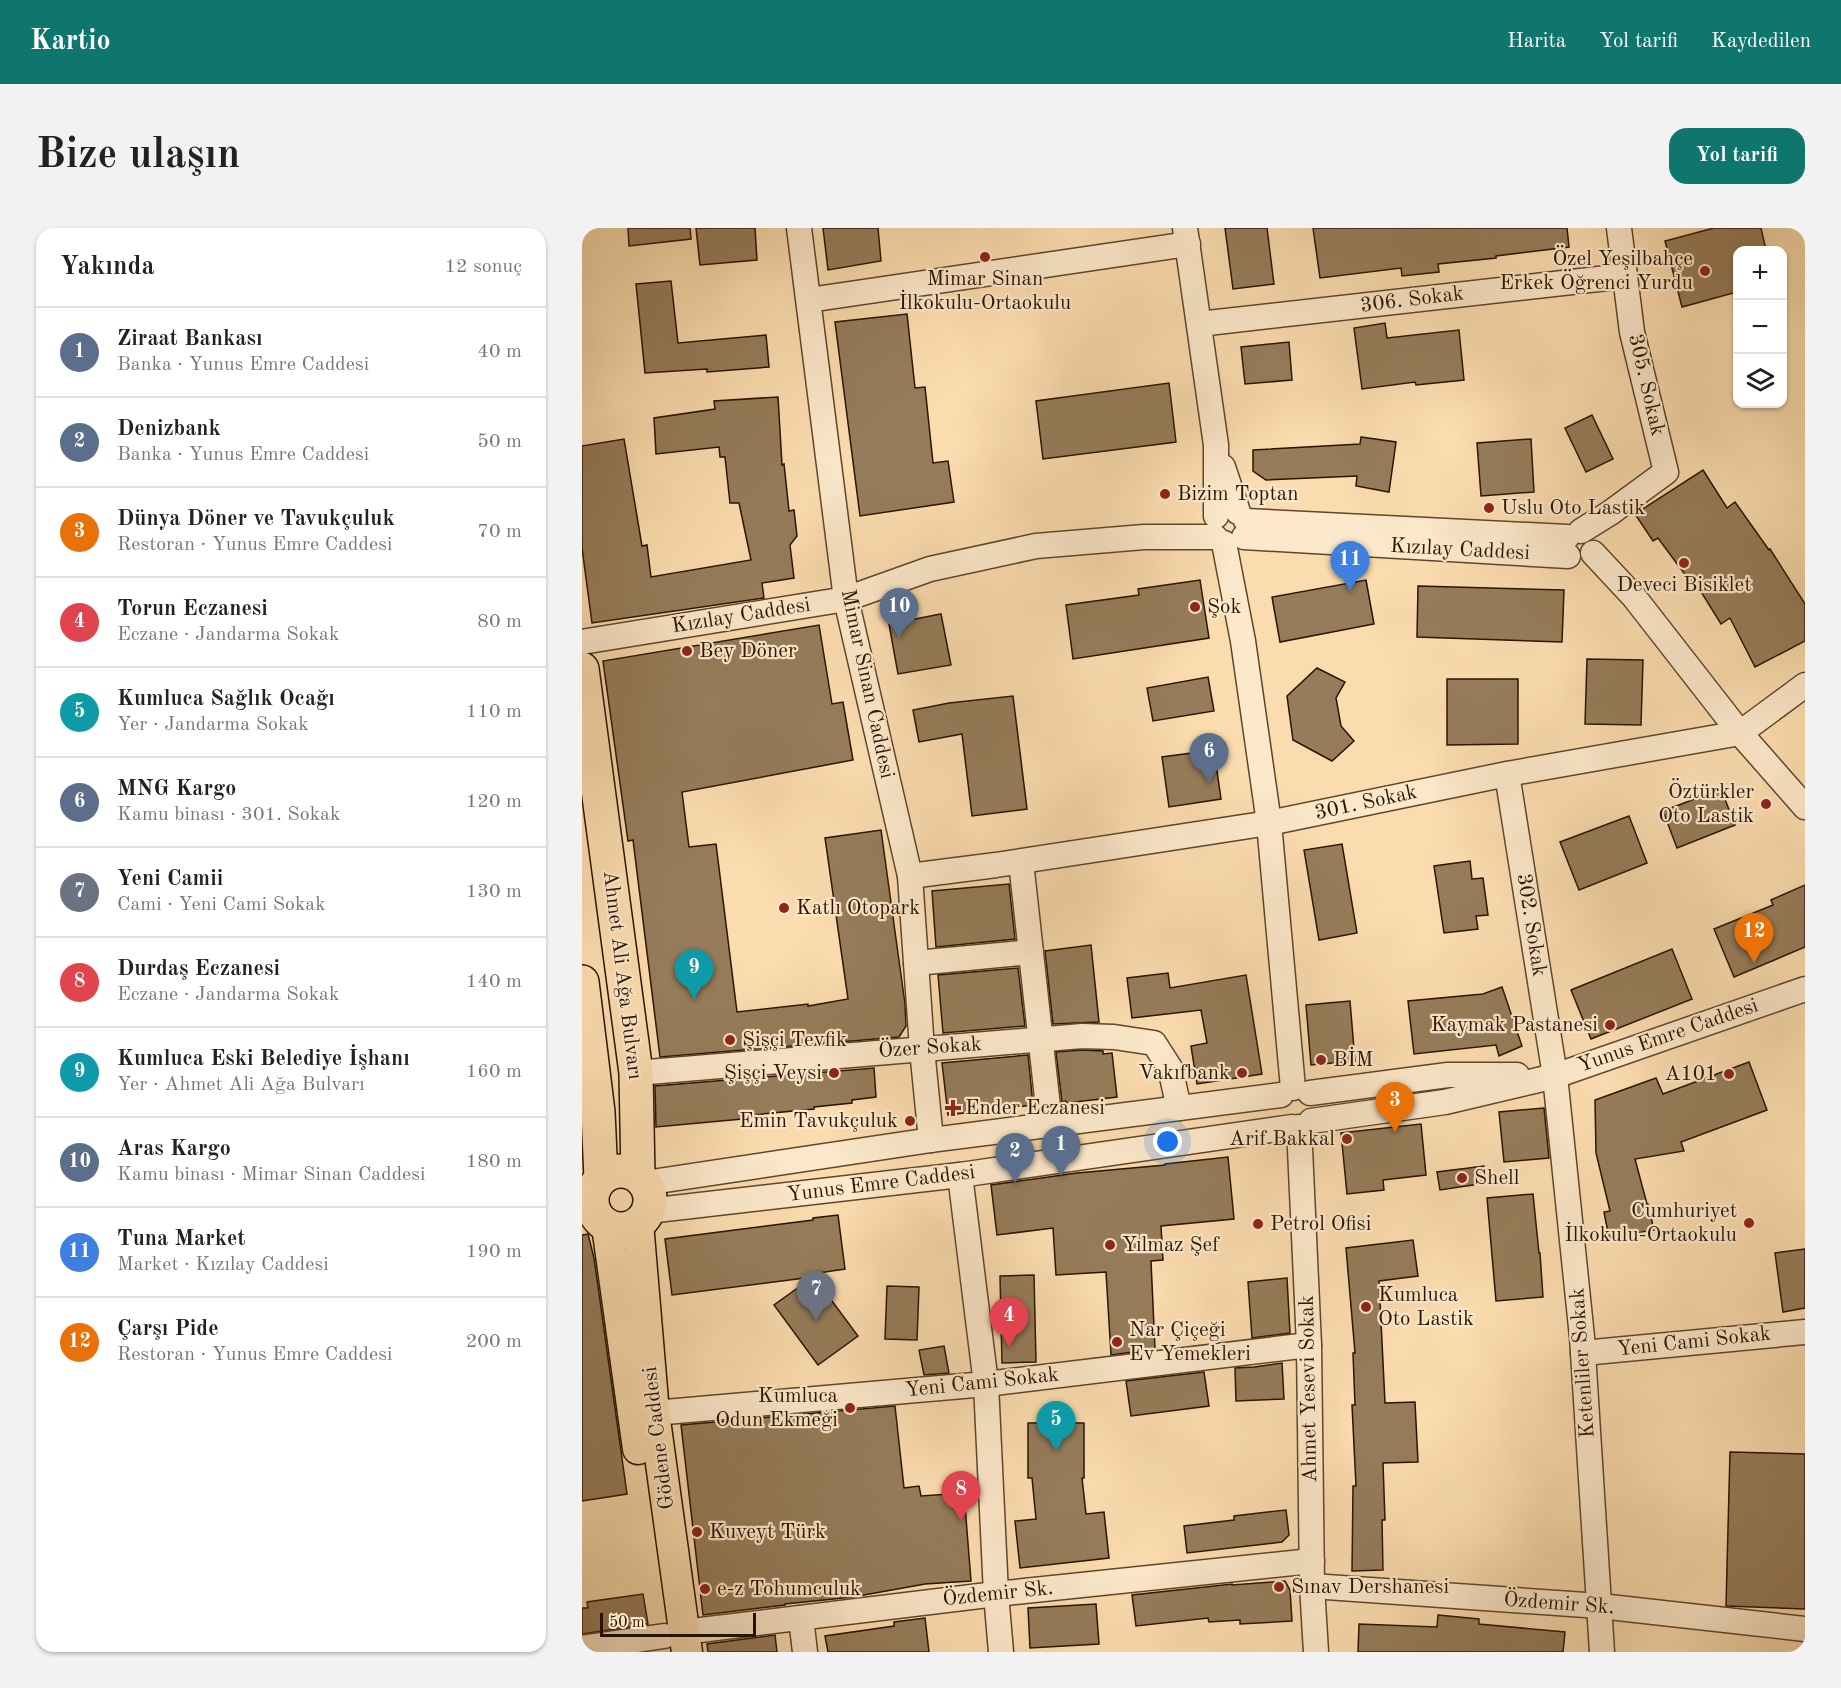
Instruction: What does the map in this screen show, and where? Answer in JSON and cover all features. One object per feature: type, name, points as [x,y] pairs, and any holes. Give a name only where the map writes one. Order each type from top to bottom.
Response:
[{"type":"highway","name":"Ahmet Ali Ağa Bulvarı","points":[[582,669],[636,1073],[613,1200]]},
{"type":"highway","name":"Ahmet Ali Ağa Bulvarı","points":[[582,982],[598,1112],[613,1200]]},
{"type":"main road","name":"Gödene Caddesi","points":[[613,1200],[654,1413],[675,1643]]},
{"type":"main road","name":"Gödene Caddesi","points":[[613,1200],[675,1643]]},
{"type":"street","name":"Mimar Sinan Caddesi","points":[[799,228],[846,599],[910,876],[931,1140]]},
{"type":"street","name":"305. Sokak","points":[[1581,547],[1610,513],[1666,472],[1632,332],[1619,228]]},
{"type":"street","points":[[808,300],[1186,236],[1230,528],[1269,823],[1295,1092]]},
{"type":"street","name":"306. Sokak","points":[[1199,324],[1625,276]]},
{"type":"street","name":"Kızılay Caddesi","points":[[582,642],[846,599],[930,569],[1025,549],[1230,528],[1581,547]]},
{"type":"street","points":[[1581,547],[1634,597],[1740,733],[1805,807]]},
{"type":"street","name":"301. Sokak","points":[[910,876],[1021,862],[1269,823],[1507,774],[1740,733],[1805,685]]},
{"type":"street","name":"302. Sokak","points":[[1507,774],[1555,1076]]},
{"type":"street","points":[[1021,862],[1050,1125]]},
{"type":"street","points":[[916,963],[1031,952]]},
{"type":"street","name":"Yunus Emre Caddesi","points":[[1781,996],[1805,979]]},
{"type":"street","name":"Yunus Emre Caddesi","points":[[613,1200],[960,1175],[1445,1102],[1555,1076],[1805,988]]},
{"type":"street","name":"Özer Sokak","points":[[636,1073],[1082,1036],[1114,1037],[1154,1043],[1170,1068],[1179,1108]]},
{"type":"street","name":"Yunus Emre Caddesi","points":[[613,1200],[931,1140],[1295,1092],[1448,1075],[1555,1076]]},
{"type":"street","name":"Ketenliler Sokak","points":[[1555,1076],[1583,1353],[1602,1652]]},
{"type":"street","points":[[1295,1092],[1316,1104],[1316,1110],[1301,1125],[1281,1120],[1278,1114],[1278,1101],[1295,1092]]},
{"type":"street","name":"Ahmet Yesevi Sokak","points":[[1301,1125],[1310,1345],[1312,1586],[1316,1652]]},
{"type":"street","points":[[960,1175],[986,1384],[1001,1652]]},
{"type":"street","name":"Yeni Cami Sokak","points":[[1583,1353],[1805,1332]]},
{"type":"street","name":"Yeni Cami Sokak","points":[[654,1413],[986,1384],[1310,1345]]},
{"type":"street","name":"Özdemir Sk.","points":[[582,1648],[675,1643],[801,1618],[996,1594],[1312,1561]]},
{"type":"street","name":"Özdemir Sk.","points":[[1312,1586],[1600,1606],[1805,1629]]},
{"type":"street","points":[[801,1618],[805,1652]]},
{"type":"building","points":[[628,228],[690,228],[691,239],[629,246]]},
{"type":"building","points":[[696,228],[755,228],[757,260],[700,265]]},
{"type":"building","points":[[823,228],[878,228],[881,261],[828,270]]},
{"type":"building","points":[[1225,228],[1267,228],[1274,284],[1233,289]]},
{"type":"building","points":[[1313,228],[1567,228],[1569,247],[1438,264],[1439,272],[1402,276],[1401,268],[1320,278]]},
{"type":"building","name":"Özel Yeşilbahçe Erkek Öğrenci Yurdu","points":[[1714,228],[1761,228],[1765,246],[1733,246],[1733,293],[1682,307],[1665,241]]},
{"type":"building","points":[[671,281],[678,343],[766,335],[769,367],[707,372],[707,369],[645,373],[636,284]]},
{"type":"building","points":[[907,314],[915,388],[925,387],[933,463],[948,461],[954,502],[860,516],[835,322]]},
{"type":"building","points":[[1385,323],[1387,338],[1459,330],[1464,380],[1416,385],[1415,382],[1362,389],[1354,328]]},
{"type":"building","points":[[1289,342],[1292,380],[1245,384],[1241,347]]},
{"type":"building","points":[[1169,383],[1176,442],[1043,459],[1036,401]]},
{"type":"building","points":[[778,397],[782,465],[784,464],[789,511],[794,510],[797,536],[790,545],[794,578],[762,583],[764,598],[592,623],[582,548],[582,446],[624,439],[642,546],[647,545],[651,577],[751,560],[739,503],[730,503],[725,457],[720,457],[719,447],[656,454],[654,418],[715,409],[714,401]]},
{"type":"building","points":[[1592,415],[1613,459],[1586,472],[1565,428]]},
{"type":"building","points":[[1361,437],[1396,442],[1389,492],[1356,486],[1357,476],[1266,480],[1253,471],[1253,450],[1360,444]]},
{"type":"building","points":[[1531,439],[1534,492],[1481,496],[1477,443]]},
{"type":"building","points":[[1703,470],[1727,508],[1735,502],[1770,549],[1805,604],[1805,641],[1755,667],[1730,618],[1721,624],[1695,582],[1692,584],[1658,538],[1653,541],[1635,514]]},
{"type":"building","points":[[1200,580],[1209,638],[1073,659],[1066,605],[1139,595],[1138,589]]},
{"type":"building","points":[[1366,580],[1374,624],[1280,642],[1272,597]]},
{"type":"building","points":[[1418,586],[1564,590],[1562,642],[1417,637]]},
{"type":"building","points":[[941,614],[951,665],[898,674],[889,624]]},
{"type":"building","points":[[819,625],[832,704],[843,702],[853,760],[682,792],[689,847],[716,844],[737,1012],[808,1004],[808,1006],[848,999],[825,838],[881,830],[906,1026],[899,1037],[660,1057],[633,840],[628,841],[603,661]]},
{"type":"building","points":[[1587,659],[1643,660],[1641,725],[1585,724]]},
{"type":"building","points":[[1317,668],[1345,682],[1336,698],[1341,726],[1354,741],[1332,761],[1293,740],[1287,696]]},
{"type":"building","points":[[1208,677],[1214,711],[1153,721],[1147,688]]},
{"type":"building","points":[[1447,679],[1518,679],[1518,744],[1447,745]]},
{"type":"building","points":[[1013,696],[1027,809],[972,816],[962,734],[919,742],[913,710],[949,703]]},
{"type":"building","points":[[1214,750],[1221,799],[1169,807],[1162,757]]},
{"type":"building","points":[[1721,789],[1735,825],[1677,848],[1663,811]]},
{"type":"building","points":[[1629,816],[1647,863],[1579,890],[1560,842]]},
{"type":"building","points":[[1342,844],[1357,933],[1319,940],[1304,850]]},
{"type":"building","points":[[1470,861],[1472,879],[1483,878],[1488,915],[1476,916],[1478,929],[1444,933],[1434,866]]},
{"type":"building","points":[[1009,884],[1015,939],[936,947],[932,891]]},
{"type":"building","points":[[1805,885],[1805,947],[1734,977],[1714,929],[1773,905],[1771,900]]},
{"type":"building","points":[[1091,945],[1099,1022],[1053,1024],[1045,951]]},
{"type":"building","points":[[1672,949],[1692,999],[1591,1039],[1571,990]]},
{"type":"building","points":[[1018,968],[1025,1026],[943,1033],[938,975]]},
{"type":"building","points":[[1168,973],[1170,988],[1246,975],[1262,1074],[1197,1084],[1191,1046],[1207,1043],[1201,1010],[1132,1018],[1127,978]]},
{"type":"building","points":[[1502,987],[1522,1046],[1499,1056],[1496,1045],[1414,1054],[1408,1001],[1483,994]]},
{"type":"building","points":[[1350,1001],[1355,1061],[1311,1065],[1306,1005]]},
{"type":"building","points":[[1103,1051],[1103,1054],[1112,1053],[1117,1097],[1062,1102],[1056,1052]]},
{"type":"building","points":[[1028,1055],[1033,1105],[948,1115],[942,1063]]},
{"type":"building","points":[[1749,1062],[1767,1110],[1681,1142],[1684,1151],[1635,1159],[1654,1230],[1609,1238],[1604,1212],[1610,1211],[1596,1153],[1595,1100],[1656,1078],[1663,1094]]},
{"type":"building","points":[[874,1068],[876,1097],[852,1100],[852,1103],[814,1107],[814,1109],[753,1115],[753,1118],[656,1127],[655,1086]]},
{"type":"building","points":[[1544,1108],[1549,1158],[1504,1162],[1499,1112]]},
{"type":"building","points":[[1421,1124],[1426,1175],[1383,1180],[1384,1190],[1347,1194],[1341,1133]]},
{"type":"building","points":[[1228,1157],[1234,1219],[1161,1226],[1163,1260],[1151,1261],[1155,1349],[1111,1355],[1106,1272],[1056,1275],[1053,1228],[997,1235],[991,1185],[1077,1173]]},
{"type":"building","name":"Shell","points":[[1484,1166],[1486,1183],[1440,1190],[1437,1172]]},
{"type":"building","points":[[1533,1194],[1543,1297],[1496,1301],[1487,1198]]},
{"type":"building","points":[[838,1215],[845,1269],[812,1274],[858,1336],[818,1365],[774,1305],[813,1277],[672,1295],[665,1239]]},
{"type":"building","points":[[588,1234],[594,1258],[627,1494],[582,1501],[582,1235]]},
{"type":"building","points":[[1413,1240],[1418,1276],[1379,1281],[1385,1403],[1415,1402],[1418,1462],[1383,1463],[1385,1520],[1382,1520],[1383,1570],[1352,1571],[1353,1486],[1356,1486],[1352,1405],[1355,1405],[1353,1353],[1355,1353],[1346,1248]]},
{"type":"building","points":[[1805,1249],[1805,1308],[1783,1312],[1775,1253]]},
{"type":"building","points":[[1034,1275],[1036,1362],[1002,1363],[1000,1276]]},
{"type":"building","points":[[1287,1278],[1290,1333],[1252,1338],[1248,1282]]},
{"type":"building","points":[[887,1286],[919,1287],[917,1340],[885,1339]]},
{"type":"building","points":[[944,1346],[949,1373],[924,1375],[919,1350]]},
{"type":"building","points":[[1282,1363],[1284,1399],[1236,1401],[1235,1368]]},
{"type":"building","points":[[1204,1372],[1209,1406],[1131,1416],[1126,1381]]},
{"type":"building","points":[[895,1406],[904,1488],[919,1486],[921,1496],[964,1493],[971,1581],[925,1584],[853,1597],[703,1615],[681,1425]]},
{"type":"building","points":[[1028,1423],[1084,1423],[1084,1478],[1082,1478],[1086,1514],[1104,1512],[1109,1558],[1020,1568],[1015,1521],[1036,1519],[1032,1478],[1028,1478]]},
{"type":"building","points":[[1730,1452],[1805,1454],[1805,1609],[1726,1606]]},
{"type":"building","points":[[1286,1510],[1289,1535],[1282,1542],[1187,1553],[1184,1526],[1234,1520],[1234,1516]]},
{"type":"building","points":[[1285,1581],[1290,1590],[1292,1621],[1240,1624],[1240,1620],[1209,1622],[1208,1618],[1136,1626],[1132,1595],[1232,1584]]},
{"type":"building","points":[[643,1594],[648,1624],[582,1634],[582,1608],[588,1608],[587,1602]]},
{"type":"building","points":[[1096,1604],[1099,1644],[1030,1648],[1028,1608]]},
{"type":"building","points":[[1438,1615],[1479,1619],[1479,1624],[1565,1632],[1563,1652],[1358,1652],[1359,1624],[1437,1627]]},
{"type":"building","points":[[925,1618],[929,1652],[828,1652],[825,1636],[894,1626],[894,1622]]},
{"type":"building","points":[[775,1635],[777,1652],[708,1652],[707,1644]]},
{"type":"place","name":"Mimar Sinan İlkokulu-Ortaokulu","points":[[985,257]]},
{"type":"place","name":"Özel Yeşilbahçe Erkek Öğrenci Yurdu","points":[[1705,271]]},
{"type":"place","name":"Bizim Toptan","points":[[1165,494]]},
{"type":"place","name":"Uslu Oto Lastik","points":[[1489,508]]},
{"type":"place","name":"Deveci Bisiklet","points":[[1684,563]]},
{"type":"place","name":"Tuna Market","points":[[1350,591]]},
{"type":"place","name":"Şok","points":[[1195,607]]},
{"type":"place","name":"Aras Kargo","points":[[899,638]]},
{"type":"place","name":"Bey Döner","points":[[687,651]]},
{"type":"place","name":"MNG Kargo","points":[[1209,783]]},
{"type":"place","name":"Öztürkler Oto Lastik","points":[[1766,804]]},
{"type":"place","name":"Katlı Otopark","points":[[784,908]]},
{"type":"place","name":"Çarşı Pide","points":[[1754,963]]},
{"type":"place","name":"Kumluca Eski Belediye İşhanı","points":[[694,999]]},
{"type":"place","name":"Kaymak Pastanesi","points":[[1610,1025]]},
{"type":"place","name":"Şişçi Tevfik","points":[[730,1040]]},
{"type":"place","name":"BİM","points":[[1321,1060]]},
{"type":"place","name":"Şişçi Veysi","points":[[834,1073]]},
{"type":"place","name":"Vakıfbank","points":[[1242,1073]]},
{"type":"place","name":"A101","points":[[1729,1074]]},
{"type":"place","name":"Ender Eczanesi","points":[[953,1108]]},
{"type":"place","name":"Emin Tavukçuluk","points":[[910,1121]]},
{"type":"place","name":"Dünya Döner ve Tavukçuluk","points":[[1395,1132]]},
{"type":"place","name":"Arif Bakkal","points":[[1347,1139]]},
{"type":"place","name":"Ziraat Bankası","points":[[1061,1176]]},
{"type":"place","name":"Shell","points":[[1462,1178]]},
{"type":"place","name":"Denizbank","points":[[1015,1183]]},
{"type":"place","name":"Cumhuriyet İlkokulu-Ortaokulu","points":[[1749,1223]]},
{"type":"place","name":"Petrol Ofisi","points":[[1258,1224]]},
{"type":"place","name":"Yılmaz Şef","points":[[1110,1245]]},
{"type":"place","name":"Kumluca Oto Lastik","points":[[1366,1307]]},
{"type":"place","name":"Yeni Camii","points":[[816,1321]]},
{"type":"place","name":"Nar Çiçeği Ev Yemekleri","points":[[1117,1342]]},
{"type":"place","name":"Torun Eczanesi","points":[[1009,1347]]},
{"type":"place","name":"Kumluca Odun Ekmeği","points":[[850,1408]]},
{"type":"place","name":"Kumluca Sağlık Ocağı","points":[[1056,1451]]},
{"type":"place","name":"Durdaş Eczanesi","points":[[961,1521]]},
{"type":"place","name":"Kuveyt Türk","points":[[697,1532]]},
{"type":"place","name":"Sınav Dershanesi","points":[[1279,1587]]},
{"type":"place","name":"e-z Tohumculuk","points":[[705,1589]]}]
